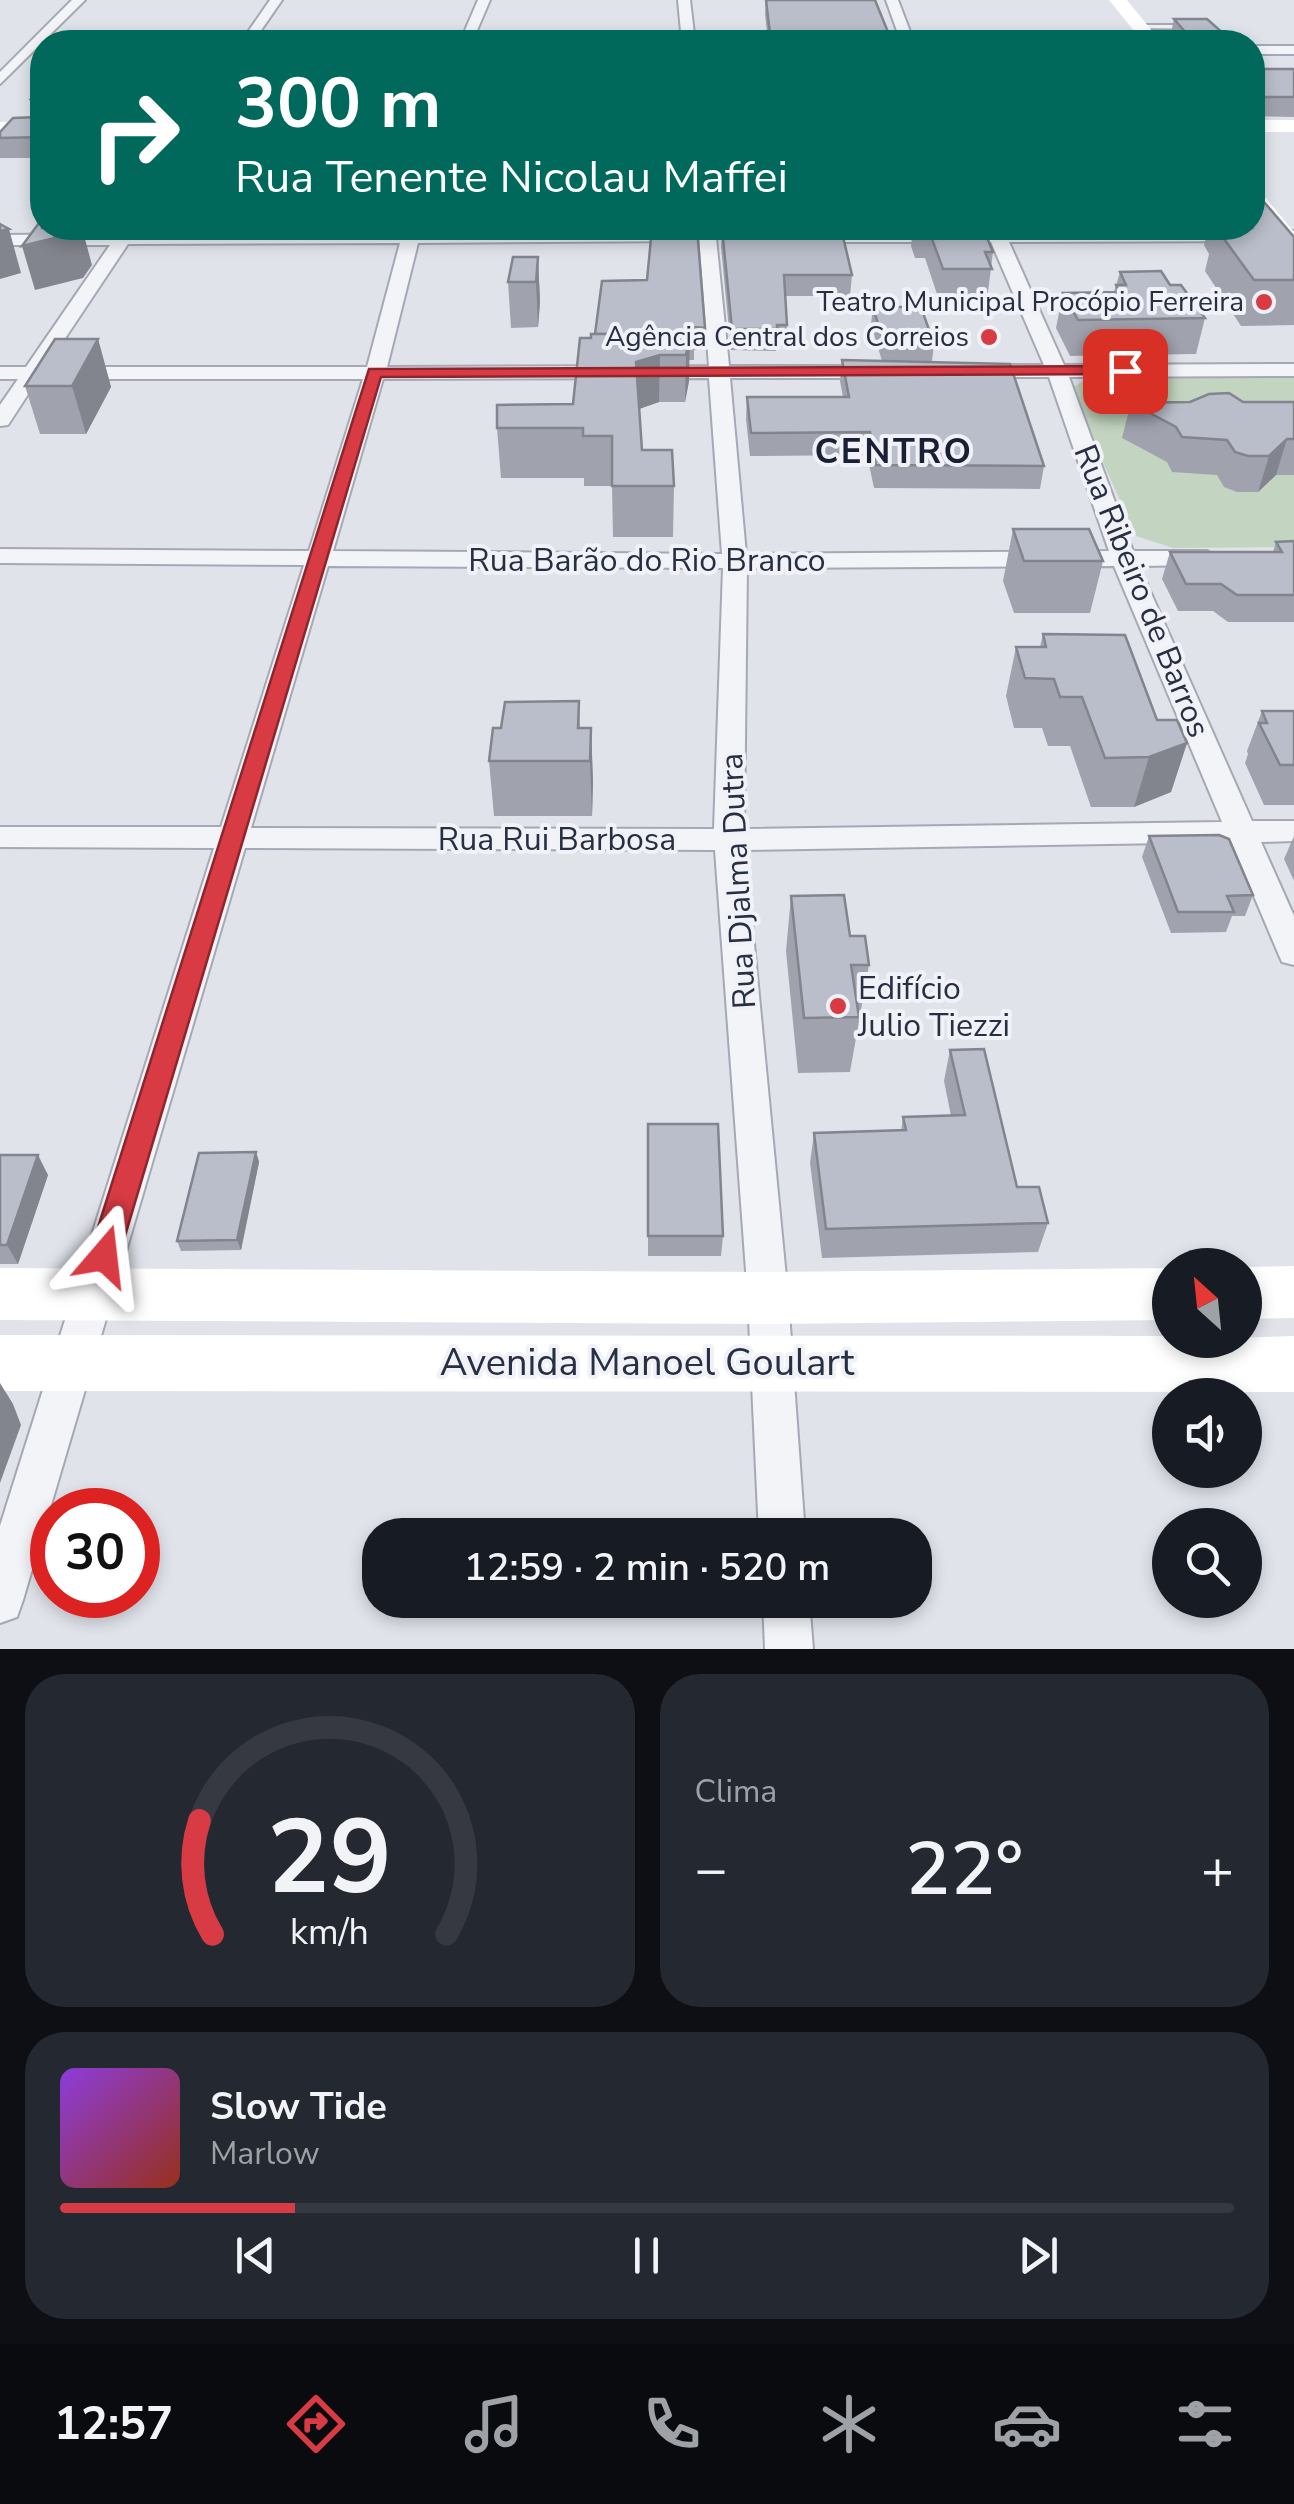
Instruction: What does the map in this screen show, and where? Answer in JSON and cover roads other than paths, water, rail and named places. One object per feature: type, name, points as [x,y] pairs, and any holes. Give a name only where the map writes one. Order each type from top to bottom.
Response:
[{"type":"main road","points":[[1097,0],[1133,30]]},
{"type":"main road","points":[[1118,0],[1137,30]]},
{"type":"main road","points":[[1265,126],[1294,126]]},
{"type":"main road","points":[[0,128],[30,128]]},
{"type":"main road","points":[[1265,134],[1294,134]]},
{"type":"main road","points":[[0,136],[30,136]]},
{"type":"main road","points":[[1265,190],[1294,210]]},
{"type":"main road","points":[[1265,197],[1290,240]]},
{"type":"main road","points":[[1262,1293],[1294,1292]]},
{"type":"main road","name":"Avenida Manoel Goulart","points":[[0,1294],[768,1298],[1152,1294]]},
{"type":"main road","name":"Avenida Manoel Goulart","points":[[0,1363],[1294,1364]]},
{"type":"street","points":[[54,30],[79,0]]},
{"type":"street","points":[[256,30],[276,0]]},
{"type":"street","points":[[471,30],[484,0]]},
{"type":"street","points":[[684,0],[688,30]]},
{"type":"street","points":[[892,0],[903,30]]},
{"type":"street","points":[[0,50],[30,50]]},
{"type":"street","points":[[1265,50],[1294,50]]},
{"type":"street","points":[[0,80],[30,56]]},
{"type":"street","points":[[0,240],[30,239]]},
{"type":"street","points":[[1265,239],[1290,240]]},
{"type":"street","points":[[0,420],[122,240]]},
{"type":"street","points":[[0,1600],[375,373],[410,240]]},
{"type":"street","name":"Rua Djalma Dutra","points":[[714,240],[735,561],[729,840],[768,1298],[781,1518]]},
{"type":"street","name":"Rua Ribeiro de Barros","points":[[999,240],[1057,371],[1123,558],[1294,953]]},
{"type":"street","points":[[958,371],[1294,370]]},
{"type":"street","points":[[0,373],[899,372]]},
{"type":"street","name":"Rua Barão do Rio Branco","points":[[0,556],[735,561],[1231,558]]},
{"type":"street","name":"Rua Rui Barbosa","points":[[0,837],[729,840],[1294,831]]},
{"type":"street","points":[[787,1618],[789,1649]]},
{"type":"place","name":"Teatro Municipal Procópio Ferreira","points":[[1264,302]]},
{"type":"place","name":"Agência Central dos Correios","points":[[989,337]]},
{"type":"place","name":"Edifício Julio Tiezzi","points":[[838,1006]]},
{"type":"district","name":"CENTRO","points":[[894,451]]}]
